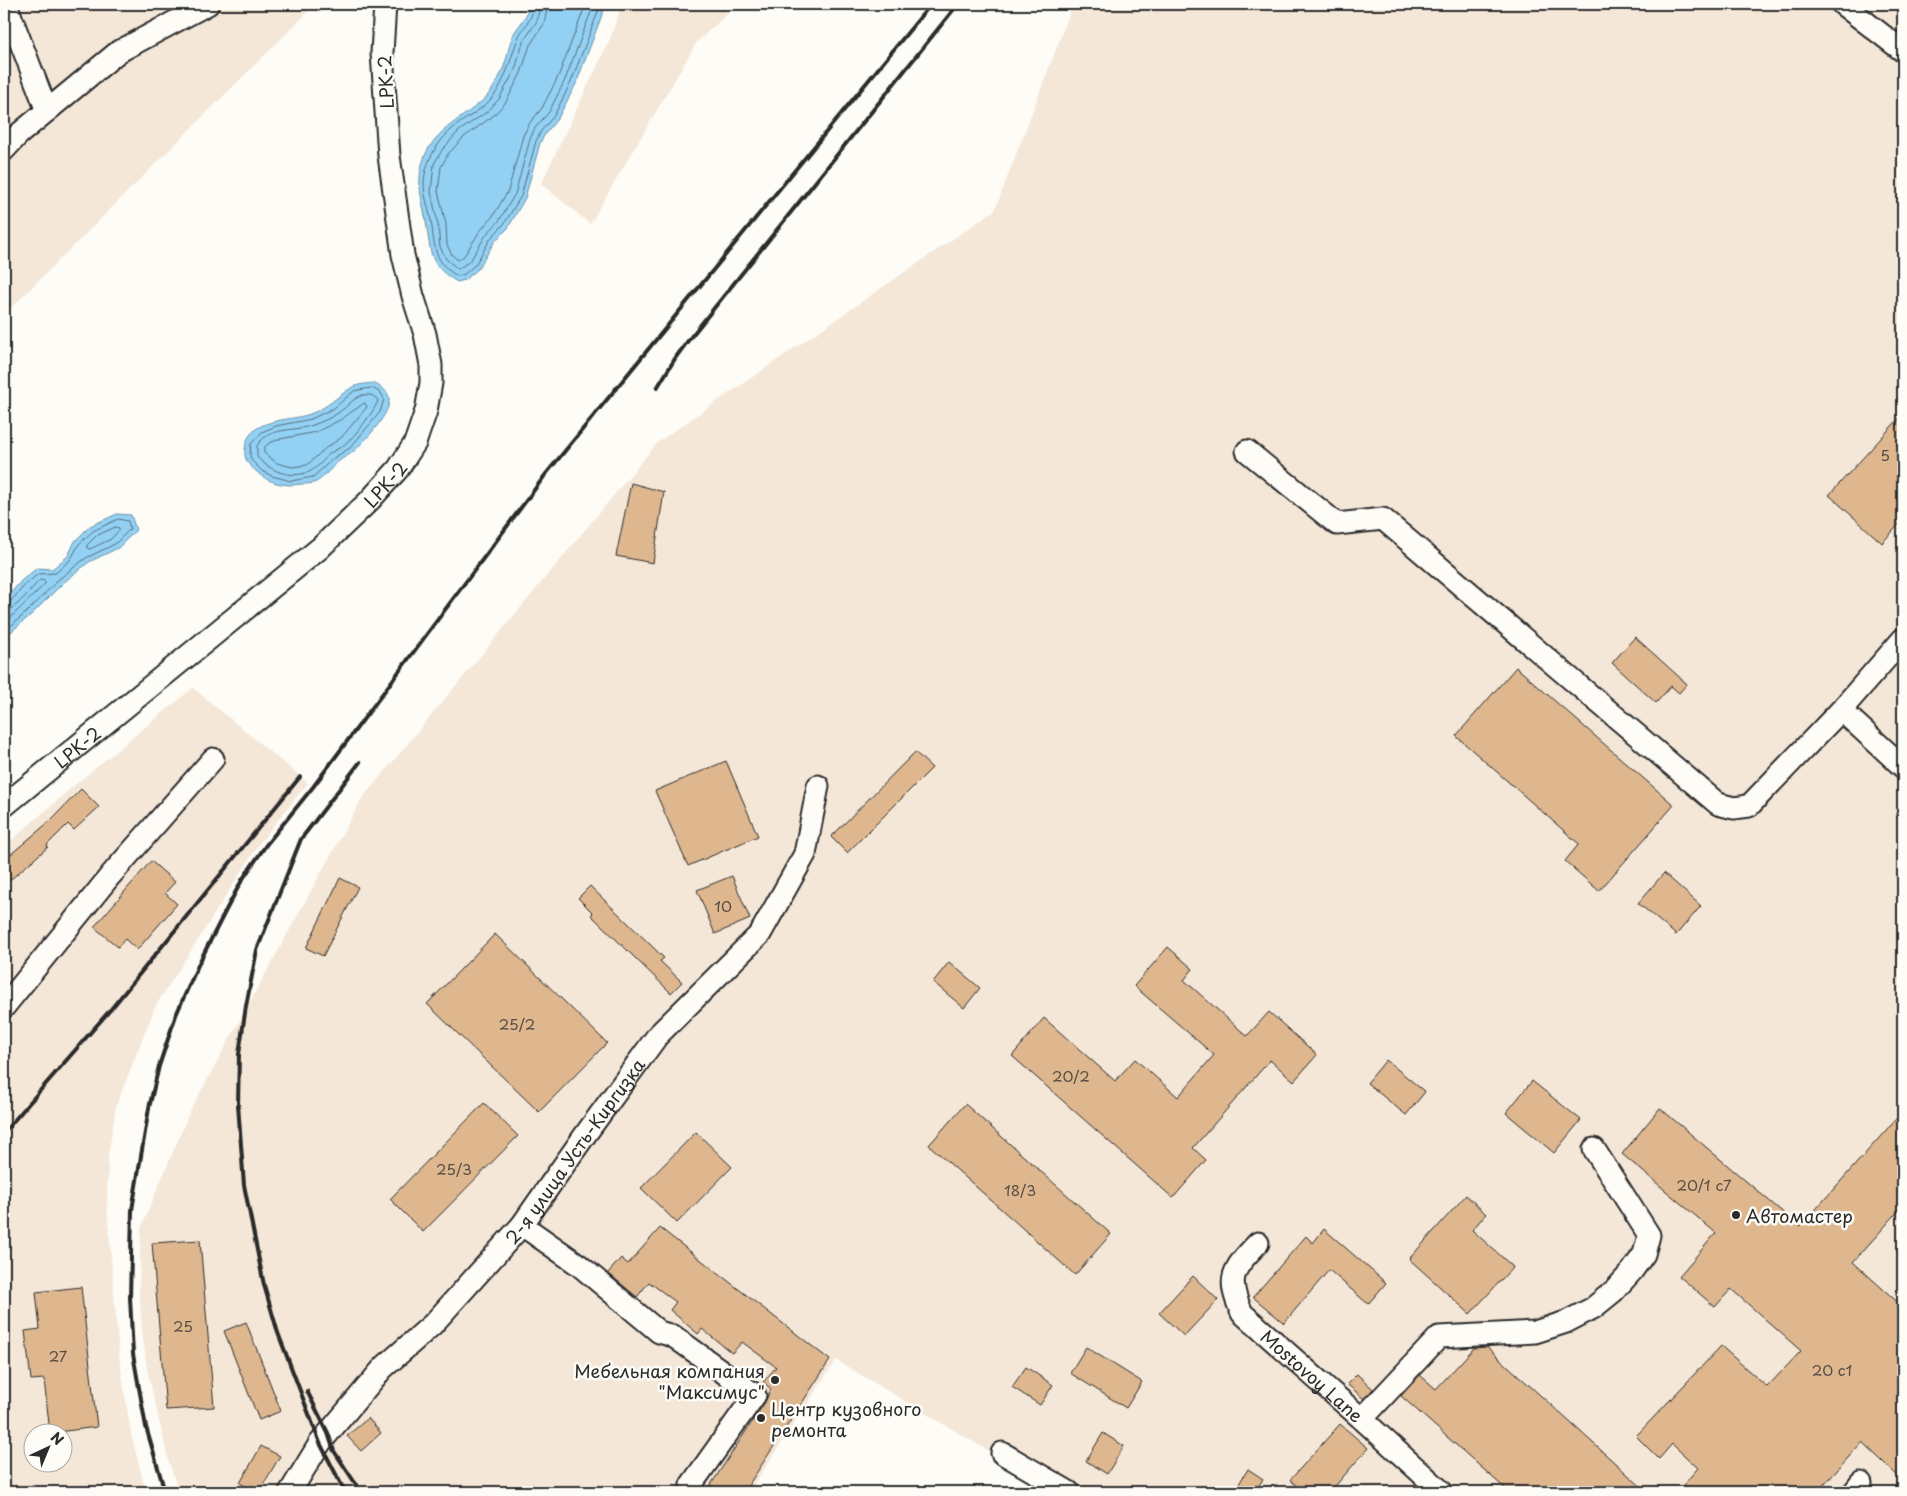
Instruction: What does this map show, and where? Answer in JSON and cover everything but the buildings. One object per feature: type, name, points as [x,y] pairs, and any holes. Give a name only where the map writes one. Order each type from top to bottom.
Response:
[{"type":"street","points":[[6,4],[46,111]]},
{"type":"street","points":[[4,150],[19,134],[118,52],[208,4]]},
{"type":"street","name":"LPK-2","points":[[4,806],[320,548],[381,488],[398,469],[415,443],[426,411],[431,382],[430,365],[426,334],[413,296],[403,256],[389,156],[382,53],[385,4]]},
{"type":"street","points":[[1842,4],[1903,51]]},
{"type":"street","points":[[1247,451],[1337,524],[1383,519],[1718,804],[1734,808],[1749,806],[1841,710],[1903,639]]},
{"type":"street","points":[[1841,710],[1903,767]]},
{"type":"street","points":[[4,1007],[110,876],[213,759]]},
{"type":"street","name":"2-я улица Усть-Киргизка","points":[[290,1492],[320,1442],[383,1368],[434,1324],[522,1226],[585,1135],[658,1036],[760,934],[805,854],[818,786]]},
{"type":"street","points":[[1362,1419],[1439,1337],[1535,1332],[1566,1322],[1593,1308],[1614,1291],[1632,1271],[1644,1254],[1649,1235],[1594,1149]]},
{"type":"street","points":[[522,1226],[579,1265],[659,1332],[673,1336],[755,1395],[691,1484]]},
{"type":"street","name":"Mostovoy Lane","points":[[1258,1243],[1244,1258],[1232,1276],[1233,1294],[1242,1313],[1442,1492]]},
{"type":"street","points":[[1002,1453],[1069,1492]]},
{"type":"shaded area","points":[[4,4],[313,4],[309,11],[4,315]]},
{"type":"shaded area","points":[[622,4],[738,4],[697,42],[590,224],[541,184],[610,39]]},
{"type":"shaded area","points":[[1073,4],[1903,4],[1903,1492],[1452,1492],[1246,1305],[1428,1492],[1084,1492],[997,1456],[836,1360],[749,1492],[179,1492],[169,1463],[147,1369],[139,1289],[141,1228],[190,1111],[361,800],[658,442],[995,210]]},
{"type":"shaded area","points":[[193,688],[308,783],[261,841],[155,1007],[116,1106],[108,1157],[107,1205],[119,1355],[131,1434],[146,1492],[4,1492],[4,847],[77,783]]},
{"type":"water","points":[[529,4],[606,4],[576,84],[558,118],[540,143],[525,198],[508,228],[495,241],[478,269],[465,280],[457,282],[437,266],[431,254],[420,187],[423,161],[427,151],[440,134],[481,102],[499,79],[512,37],[524,19]]},
{"type":"water","points":[[373,383],[382,388],[388,395],[389,402],[385,414],[359,447],[336,463],[316,482],[295,485],[277,483],[260,475],[247,461],[245,449],[248,439],[253,431],[261,426],[270,422],[310,414],[354,387]]},
{"type":"water","points":[[117,514],[131,515],[136,530],[118,548],[89,562],[63,583],[4,638],[4,601],[21,581],[37,568],[52,569],[68,556],[75,541],[90,526]]},
{"type":"railway","points":[[165,1492],[146,1427],[133,1354],[130,1298],[132,1210],[149,1108],[159,1066],[176,1015],[199,963],[226,910],[242,880],[266,845],[313,787],[546,474],[931,4]]},
{"type":"railway","points":[[657,388],[690,338],[958,4]]},
{"type":"railway","points":[[345,1492],[320,1443],[278,1333],[264,1285],[244,1185],[238,1105],[239,1054],[257,950],[301,839],[360,762]]},
{"type":"railway","points":[[4,1132],[111,1009],[300,777]]},
{"type":"railway","points":[[307,1391],[328,1433],[334,1451],[361,1492]]},
{"type":"place","name":"Автомастер","points":[[1736,1215]]},
{"type":"place","name":"Мебельная компания \"Максимус\"","points":[[775,1380]]},
{"type":"place","name":"Центр кузовного ремонта","points":[[761,1418]]}]
